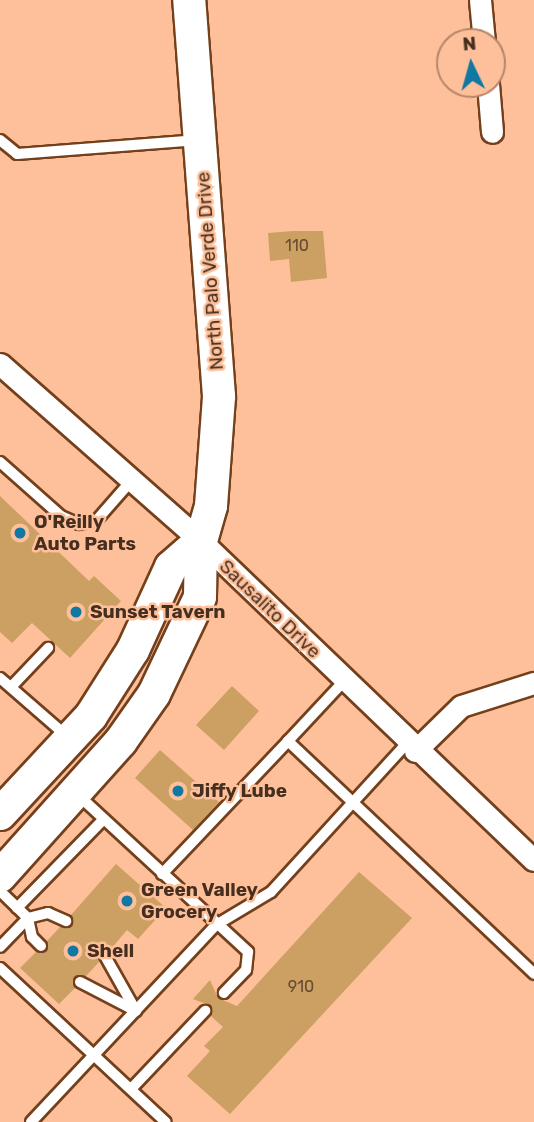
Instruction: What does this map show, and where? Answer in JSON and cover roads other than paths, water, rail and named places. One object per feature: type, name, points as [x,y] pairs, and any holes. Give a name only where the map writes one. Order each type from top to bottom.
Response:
[{"type":"street","name":"North Palo Verde Drive","points":[[0,876],[97,769],[154,694],[200,597],[201,541],[211,506],[219,396],[189,0]]},
{"type":"street","points":[[481,0],[483,28]]},
{"type":"street","points":[[489,98],[492,132]]},
{"type":"street","name":"Sausalito Drive","points":[[0,364],[201,541],[411,747],[534,860]]},
{"type":"street","points":[[0,814],[71,740],[133,650],[171,567],[201,541]]},
{"type":"street","points":[[411,747],[461,706],[534,684]]},
{"type":"street","points":[[71,740],[97,769]]},
{"type":"lane","points":[[0,140],[17,154],[201,140]]},
{"type":"lane","points":[[0,462],[61,516],[79,524],[96,521],[131,481]]},
{"type":"lane","points":[[11,687],[48,648]]},
{"type":"lane","points":[[0,678],[71,740]]},
{"type":"lane","points":[[162,874],[344,681]]},
{"type":"lane","points":[[288,741],[534,974]]},
{"type":"lane","points":[[32,1122],[216,925],[271,892],[353,804],[411,747]]},
{"type":"lane","points":[[75,792],[216,925],[242,944],[249,963],[224,993]]},
{"type":"lane","points":[[17,908],[104,819]]},
{"type":"lane","points":[[0,891],[28,918],[32,937],[41,946]]},
{"type":"lane","points":[[0,947],[28,918],[48,913],[66,920]]},
{"type":"lane","points":[[105,956],[136,1011]]},
{"type":"lane","points":[[0,968],[166,1122]]},
{"type":"lane","points":[[80,982],[136,1011]]},
{"type":"lane","points":[[131,1089],[205,1011]]},
{"type":"place","name":"O'Reilly Auto Parts","points":[[20,533]]},
{"type":"place","name":"Sunset Tavern","points":[[76,612]]},
{"type":"place","name":"Jiffy Lube","points":[[178,791]]},
{"type":"place","name":"Green Valley Grocery","points":[[127,901]]},
{"type":"place","name":"Shell","points":[[73,951]]}]
